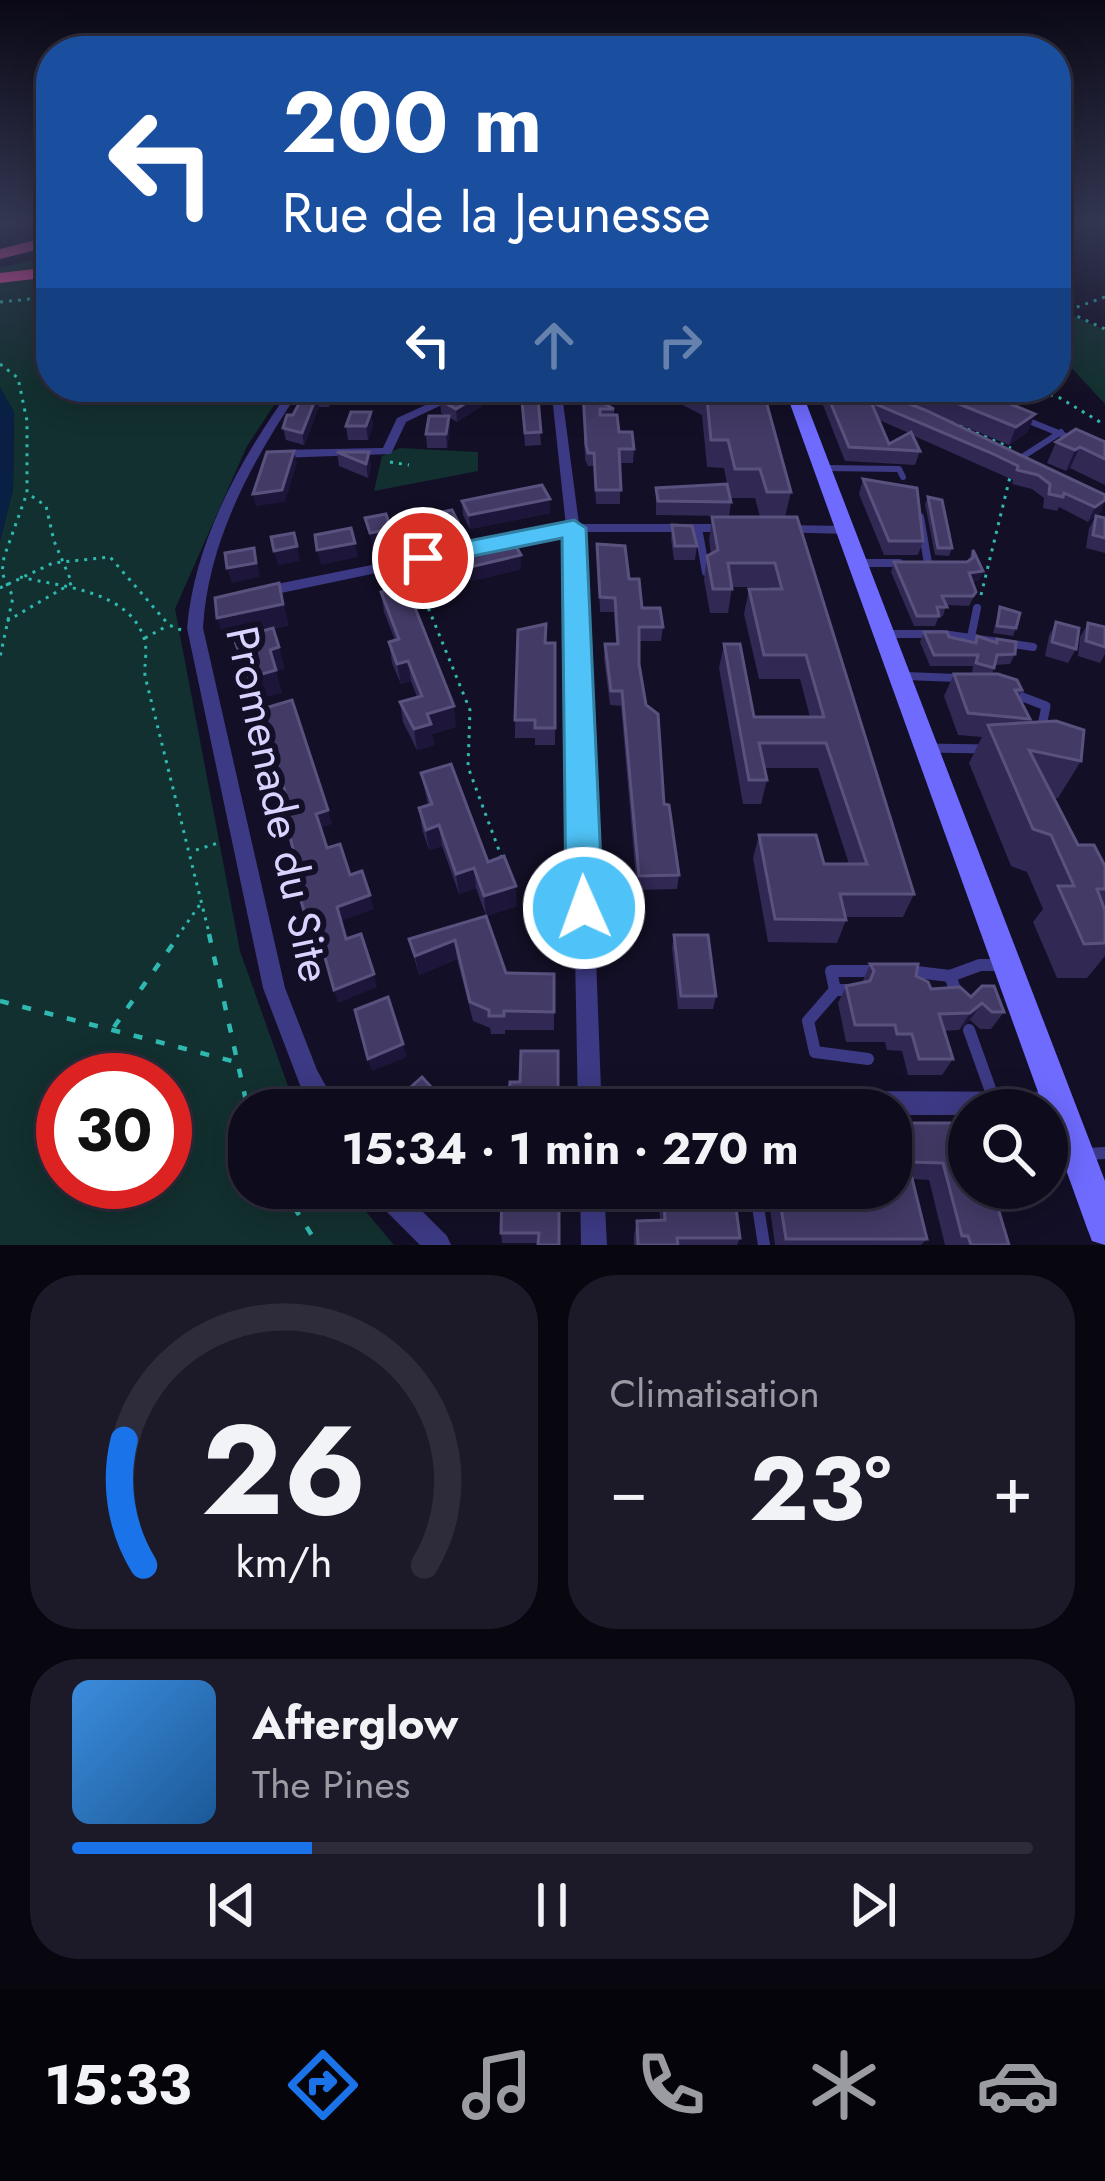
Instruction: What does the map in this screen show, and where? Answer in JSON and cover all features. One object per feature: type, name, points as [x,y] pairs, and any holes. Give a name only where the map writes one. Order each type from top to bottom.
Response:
[{"type":"main road","points":[[798,402],[1053,1089]]},
{"type":"main road","points":[[1068,1118],[1092,1154],[1105,1228]]},
{"type":"street","name":"Promenade du Site","points":[[286,402],[272,421],[207,556],[204,604],[195,628],[274,988],[315,1089]]},
{"type":"street","points":[[256,454],[380,453],[392,447],[400,420],[440,402]]},
{"type":"street","points":[[558,402],[574,528],[590,1089]]},
{"type":"street","points":[[1001,450],[1025,459]]},
{"type":"street","points":[[236,597],[574,528],[846,530]]},
{"type":"street","points":[[912,1106],[948,1106]]},
{"type":"street","points":[[402,1209],[438,1245]]},
{"type":"street","points":[[593,1209],[594,1245]]},
{"type":"lane","points":[[993,402],[1000,411]]},
{"type":"lane","points":[[1018,417],[1084,444]]},
{"type":"lane","points":[[1025,459],[1060,432]]},
{"type":"lane","points":[[823,468],[899,469],[903,477]]},
{"type":"lane","points":[[918,508],[928,563]]},
{"type":"lane","points":[[698,528],[706,572]]},
{"type":"lane","points":[[417,581],[430,578],[423,558]]},
{"type":"lane","points":[[858,563],[945,563]]},
{"type":"lane","points":[[971,637],[977,608]]},
{"type":"lane","points":[[885,634],[971,637],[1033,647]]},
{"type":"lane","points":[[901,676],[962,679]]},
{"type":"lane","points":[[1002,689],[1046,706],[1037,750]]},
{"type":"lane","points":[[927,748],[993,749]]},
{"type":"lane","points":[[926,989],[980,965],[1007,965]]},
{"type":"lane","points":[[836,990],[830,971],[917,971],[950,976]]},
{"type":"lane","points":[[950,976],[960,1004]]},
{"type":"lane","points":[[855,990],[836,990],[808,1021],[815,1052],[868,1059]]},
{"type":"lane","points":[[969,1030],[980,1089]]},
{"type":"lane","points":[[758,1209],[764,1245]]},
{"type":"path","points":[[1071,308],[1105,297]]},
{"type":"path","points":[[0,302],[36,298]]},
{"type":"path","points":[[1071,312],[1105,328]]},
{"type":"path","points":[[0,364],[18,378],[24,394],[27,494],[4,557],[6,582],[14,597],[0,657]]},
{"type":"path","points":[[1067,402],[1105,425]]},
{"type":"path","points":[[938,416],[1025,459],[1007,480],[977,608]]},
{"type":"path","points":[[27,494],[46,506],[71,588]]},
{"type":"path","points":[[0,588],[87,554],[110,557],[169,625],[180,630],[195,628]]},
{"type":"path","points":[[20,577],[71,588],[122,607],[145,638],[143,668],[194,850],[243,1089]]},
{"type":"path","points":[[6,622],[71,588]]},
{"type":"path","points":[[425,600],[470,710],[468,767],[506,868]]},
{"type":"path","points":[[145,638],[169,625]]},
{"type":"path","points":[[194,850],[239,835]]},
{"type":"path","points":[[113,1028],[202,901]]},
{"type":"path","points":[[0,1001],[237,1062]]},
{"type":"path","points":[[296,1209],[319,1245]]},
{"type":"green space","points":[[0,280],[36,280],[36,402],[276,402],[247,446],[175,609],[240,951],[290,1089],[228,1089],[228,1209],[364,1209],[394,1245],[0,1245],[0,541],[13,489],[14,412],[0,388]]},
{"type":"green space","points":[[1071,315],[1105,330],[1105,404],[1071,367]]},
{"type":"green space","points":[[400,448],[478,452],[478,471],[374,491],[382,456]]},
{"type":"water","points":[[0,388],[14,412],[13,489],[0,541]]},
{"type":"building","points":[[300,402],[314,402],[302,433],[283,428],[287,415],[293,415]]},
{"type":"building","points":[[522,402],[538,402],[541,432],[525,433]]},
{"type":"building","points":[[584,402],[601,402],[614,409],[600,409],[600,415],[617,415],[619,432],[632,432],[634,449],[619,449],[621,490],[596,490],[594,453],[588,453]]},
{"type":"building","points":[[707,402],[766,402],[791,492],[767,492],[760,469],[735,469],[728,440],[711,440]]},
{"type":"building","points":[[830,402],[871,402],[889,444],[911,432],[920,451],[849,447]]},
{"type":"building","points":[[871,402],[905,402],[925,410],[1105,495],[1105,500],[1095,507],[1064,493],[1063,497],[1049,494],[1050,484],[1038,475],[1017,470],[1018,466]]},
{"type":"building","points":[[954,402],[1006,402],[1035,414],[1016,427]]},
{"type":"building","points":[[351,412],[371,412],[366,426],[346,426]]},
{"type":"building","points":[[429,416],[449,416],[446,434],[426,434]]},
{"type":"building","points":[[1076,429],[1105,442],[1105,459],[1056,442]]},
{"type":"building","points":[[294,451],[282,490],[253,494],[267,452]]},
{"type":"building","points":[[337,452],[369,452],[366,464]]},
{"type":"building","points":[[863,479],[917,488],[923,541],[889,541]]},
{"type":"building","points":[[727,484],[731,502],[658,501],[656,488]]},
{"type":"building","points":[[542,485],[550,499],[469,515],[462,501]]},
{"type":"building","points":[[928,497],[942,500],[952,548],[938,548]]},
{"type":"building","points":[[452,510],[458,522],[406,532],[402,520]]},
{"type":"building","points":[[386,514],[391,529],[370,533],[365,518]]},
{"type":"building","points":[[1096,516],[1105,518],[1105,538],[1093,535]]},
{"type":"building","points":[[712,517],[797,517],[914,894],[840,894],[846,920],[775,919],[759,835],[816,835],[824,864],[867,864],[826,743],[759,743],[767,780],[749,780],[724,644],[740,644],[754,717],[824,717],[806,655],[764,655],[749,589],[782,589],[775,563],[728,563],[732,589],[713,589],[707,556],[718,550]]},
{"type":"building","points":[[672,525],[692,526],[697,546],[675,546]]},
{"type":"building","points":[[351,528],[355,543],[317,550],[315,535]]},
{"type":"building","points":[[294,533],[297,546],[274,551],[271,537]]},
{"type":"building","points":[[513,541],[521,555],[470,567],[464,553]]},
{"type":"building","points":[[597,544],[625,546],[629,579],[639,579],[642,608],[660,608],[663,627],[639,627],[639,664],[646,705],[658,714],[664,804],[669,805],[679,875],[639,876],[622,691],[611,691],[605,644],[618,644],[615,598],[600,597]]},
{"type":"building","points":[[254,548],[256,563],[227,568],[225,553]]},
{"type":"building","points":[[973,550],[983,571],[969,573],[976,592],[973,596],[942,596],[947,607],[937,607],[939,616],[917,616],[894,562],[967,562]]},
{"type":"building","points":[[279,583],[283,604],[217,618],[215,598]]},
{"type":"building","points":[[406,585],[454,706],[427,714],[431,724],[414,729],[400,702],[422,696],[408,661],[397,664],[389,642],[399,639],[381,592]]},
{"type":"building","points":[[1000,607],[1020,613],[1016,628],[997,626]]},
{"type":"building","points":[[1056,622],[1079,628],[1076,649],[1052,642]]},
{"type":"building","points":[[1088,623],[1105,627],[1105,647],[1086,641]]},
{"type":"building","points":[[546,624],[545,643],[555,643],[555,728],[535,728],[535,720],[515,720],[518,630]]},
{"type":"building","points":[[273,628],[279,647],[270,650],[276,670],[249,678],[234,639]]},
{"type":"building","points":[[924,632],[947,632],[949,637],[976,643],[977,636],[997,643],[997,639],[1016,642],[1015,654],[997,655],[994,668],[976,663],[978,655],[934,655]]},
{"type":"building","points":[[954,674],[998,674],[1017,680],[1022,690],[1015,690],[1030,719],[968,713]]},
{"type":"building","points":[[292,700],[328,810],[316,814],[327,848],[340,844],[350,875],[362,871],[370,895],[337,907],[346,939],[361,934],[374,974],[334,990],[316,925],[309,928],[299,894],[305,892],[278,794],[285,792],[262,709]]},
{"type":"building","points":[[1056,721],[1084,730],[1081,761],[1029,750],[1078,845],[1094,845],[1105,866],[1105,889],[1097,889],[1105,911],[1105,943],[1084,944],[1058,886],[1074,886],[1051,835],[1033,829],[988,725]]},
{"type":"building","points":[[451,764],[488,862],[504,856],[516,886],[484,896],[474,868],[456,874],[439,825],[426,830],[419,808],[432,804],[421,773]]},
{"type":"building","points":[[486,916],[506,973],[554,974],[554,1012],[504,1011],[504,1016],[489,1016],[489,1010],[470,1002],[455,940],[415,956],[409,939]]},
{"type":"building","points":[[674,935],[708,935],[716,996],[681,996]]},
{"type":"building","points":[[870,964],[918,964],[916,976],[931,989],[960,987],[971,997],[982,986],[994,986],[1004,1012],[992,1012],[982,1003],[970,1013],[939,1014],[953,1059],[919,1059],[912,1034],[897,1034],[895,1025],[855,1025],[846,986],[870,981],[874,971]]},
{"type":"building","points":[[388,997],[403,1044],[368,1059],[355,1010]]},
{"type":"building","points":[[521,1051],[558,1051],[558,1089],[510,1089],[510,1082],[520,1082]]},
{"type":"building","points":[[422,1077],[433,1089],[409,1089]]},
{"type":"building","points":[[912,1123],[948,1123],[948,1182],[943,1163],[912,1162]]},
{"type":"building","points":[[912,1178],[927,1239],[786,1239],[781,1209],[912,1209]]},
{"type":"building","points":[[502,1209],[559,1209],[559,1245],[538,1245],[539,1233],[501,1233]]},
{"type":"building","points":[[664,1209],[736,1209],[740,1238],[677,1238],[678,1245],[638,1245],[637,1221],[665,1220]]},
{"type":"building","points":[[955,1209],[998,1209],[1009,1245],[971,1245],[968,1236],[962,1236]]},
{"type":"route","points":[[423,558],[574,528],[584,908]]}]
